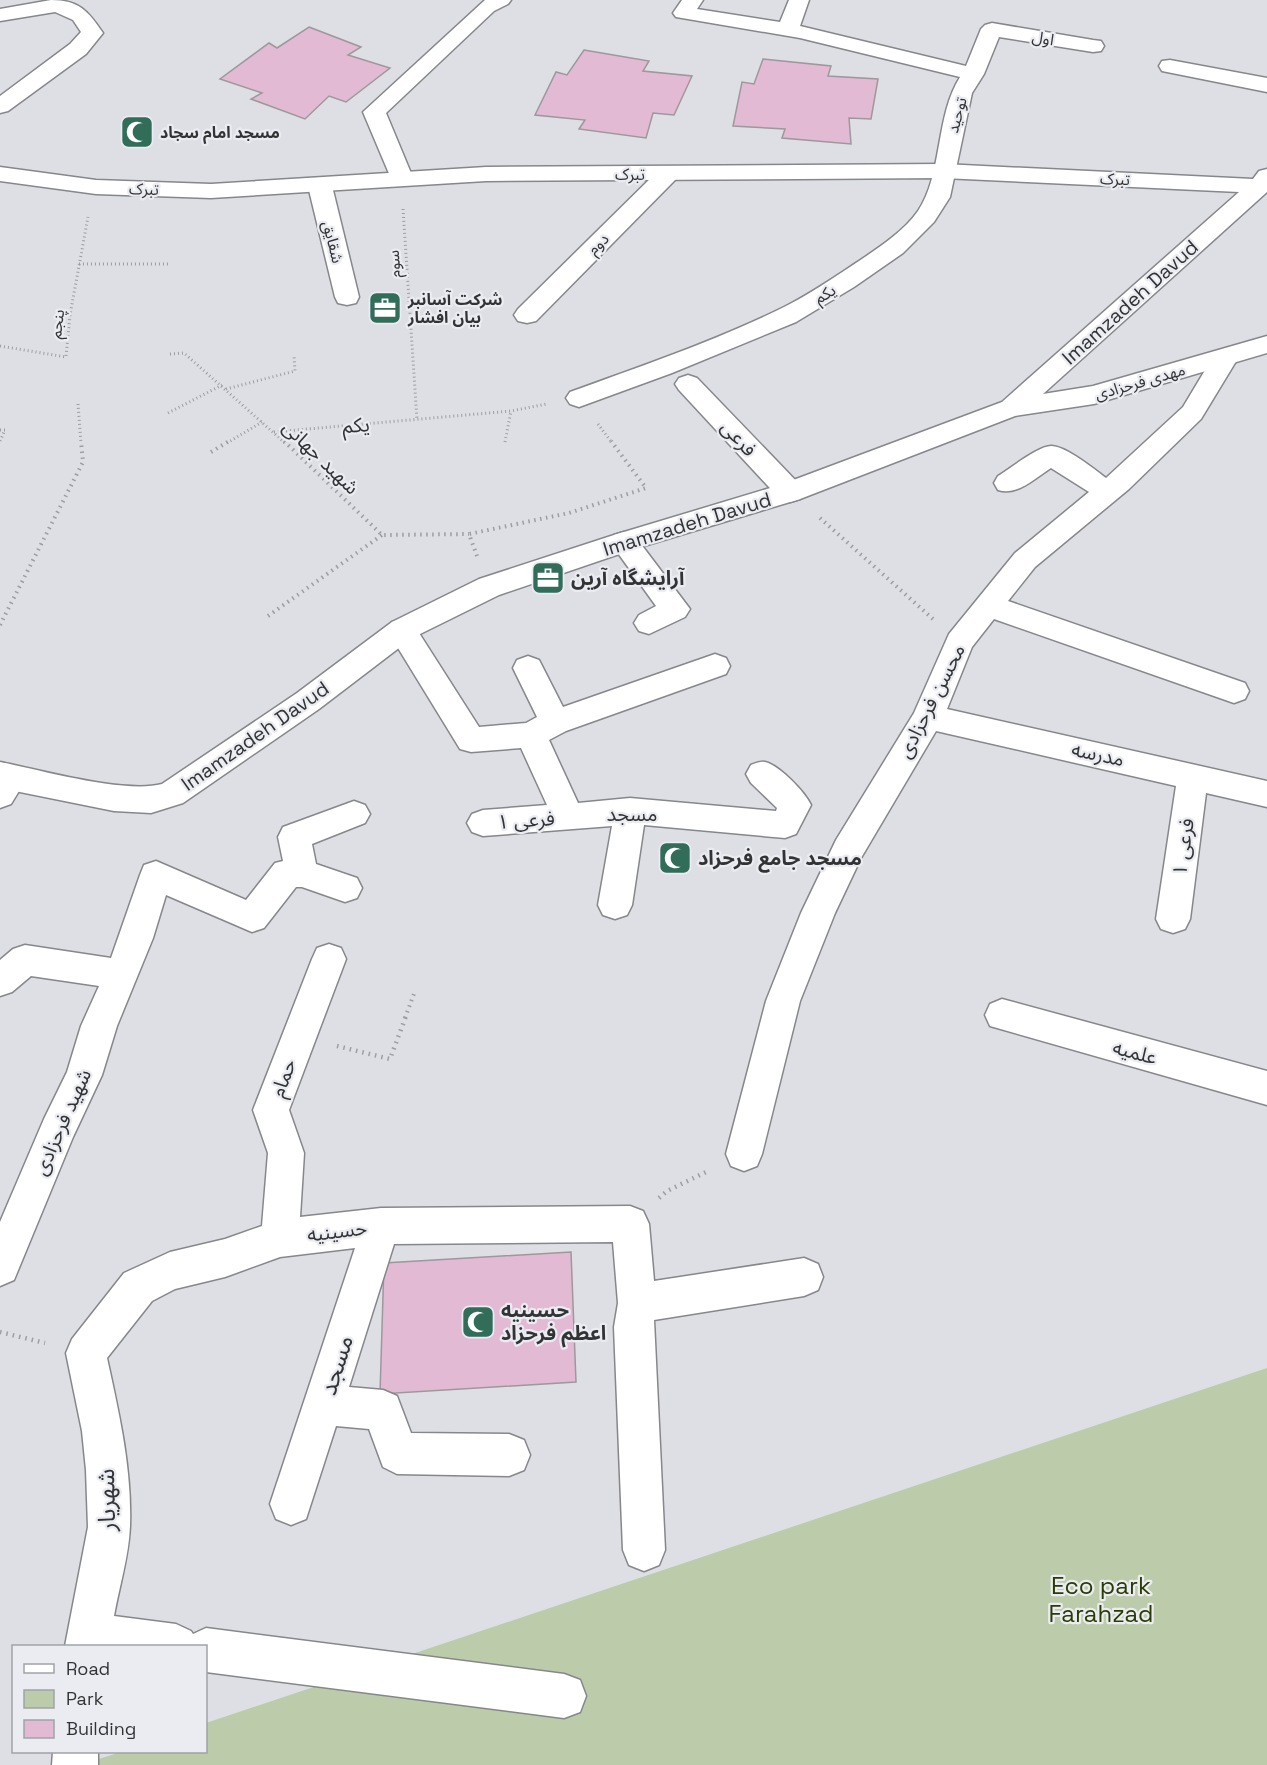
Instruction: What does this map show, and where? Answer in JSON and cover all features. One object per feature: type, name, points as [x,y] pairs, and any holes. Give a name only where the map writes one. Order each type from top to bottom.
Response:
[{"type":"street","points":[[401,178],[375,112],[487,8],[501,0]]},
{"type":"street","points":[[788,30],[799,0]]},
{"type":"street","points":[[0,15],[58,5],[81,16],[92,33],[78,49],[0,106]]},
{"type":"street","points":[[688,6],[881,50],[973,74]]},
{"type":"street","name":"اول","points":[[992,29],[1093,46]]},
{"type":"street","name":"توحید","points":[[943,171],[961,93],[973,74],[992,29]]},
{"type":"street","points":[[1170,66],[1267,85]]},
{"type":"street","name":"تبرک","points":[[0,174],[96,187],[211,191],[486,174],[943,171],[1264,181]]},
{"type":"street","name":"یکم","points":[[579,398],[663,367],[787,316],[845,282],[894,248],[926,217],[938,197],[943,171]]},
{"type":"street","name":"دوم","points":[[527,315],[668,174]]},
{"type":"street","name":"Imamzadeh Davud","points":[[4,783],[114,798],[151,800],[172,794],[308,701],[402,630],[489,587],[624,542],[790,492],[1011,408],[1264,181]]},
{"type":"street","name":"شقایق","points":[[320,186],[347,297]]},
{"type":"street","name":"مهدی فرحزادی","points":[[1011,408],[1094,395],[1267,344]]},
{"type":"street","name":"محسن فرحزادی","points":[[744,1154],[783,1000],[818,913],[848,850],[928,717],[959,642],[1026,560],[1107,491],[1192,413],[1225,358]]},
{"type":"street","name":"فرعی","points":[[688,384],[790,492]]},
{"type":"street","points":[[1008,483],[1051,455],[1107,491]]},
{"type":"street","points":[[624,542],[675,609],[649,623]]},
{"type":"street","points":[[989,606],[1234,691]]},
{"type":"street","points":[[402,630],[471,740],[543,728],[715,666]]},
{"type":"street","points":[[528,668],[568,817]]},
{"type":"street","name":"مدرسه","points":[[928,717],[1267,794]]},
{"type":"street","name":"مسجد","points":[[568,817],[630,811],[785,825],[795,805],[762,774]]},
{"type":"street","name":"فرعی ۱","points":[[1173,919],[1192,776]]},
{"type":"street","points":[[615,905],[630,811]]},
{"type":"street","points":[[345,888],[302,873],[294,837],[354,814]]},
{"type":"street","name":"فرعی ۱","points":[[483,823],[568,817]]},
{"type":"street","name":"شهید فرحزادی","points":[[0,1268],[57,1131],[84,1075],[99,1026],[136,938],[156,875],[252,918],[287,873],[302,873]]},
{"type":"street","name":"حمام","points":[[280,1238],[286,1153],[272,1110],[329,959]]},
{"type":"street","points":[[0,981],[25,960],[120,974]]},
{"type":"street","name":"علمیه","points":[[1002,1015],[1267,1088]]},
{"type":"street","points":[[630,1224],[637,1303],[634,1327],[644,1550]]},
{"type":"street","name":"حسینیه","points":[[86,1353],[138,1287],[170,1271],[225,1258],[280,1238],[381,1226],[630,1224]]},
{"type":"street","name":"مسجد","points":[[291,1504],[381,1226]]},
{"type":"street","points":[[637,1303],[804,1277]]},
{"type":"street","name":"شهریار","points":[[86,1353],[102,1431],[107,1470],[109,1527],[88,1641]]},
{"type":"street","points":[[323,1405],[383,1410],[397,1453],[509,1455]]},
{"type":"street","points":[[88,1641],[147,1645]]},
{"type":"street","points":[[207,1650],[564,1696]]},
{"type":"path","name":"سوم","points":[[401,178],[417,420]]},
{"type":"path","name":"پنجم","points":[[0,346],[66,357],[70,315],[85,228],[96,187]]},
{"type":"path","points":[[79,264],[169,264]]},
{"type":"path","name":"شهید جهانی","points":[[170,354],[184,352],[274,432],[382,536]]},
{"type":"path","points":[[226,389],[295,371],[294,356]]},
{"type":"path","points":[[168,413],[222,385]]},
{"type":"path","name":"یکم","points":[[274,432],[511,411],[579,398]]},
{"type":"path","points":[[268,616],[382,536],[469,534],[569,513],[646,488],[579,398]]},
{"type":"path","points":[[0,625],[83,462],[78,404]]},
{"type":"path","points":[[505,442],[511,411]]},
{"type":"path","points":[[211,452],[262,422]]},
{"type":"path","points":[[0,430],[5,430],[0,441]]},
{"type":"path","points":[[790,492],[959,642]]},
{"type":"path","points":[[469,534],[489,587]]},
{"type":"path","points":[[299,1037],[390,1059],[415,991]]},
{"type":"path","points":[[630,1224],[667,1191],[744,1154]]},
{"type":"green space","name":"Eco park Farahzad","points":[[1267,1368],[1267,1765],[80,1765],[118,1753],[207,1753],[207,1723]]},
{"type":"building","points":[[309,27],[361,47],[348,55],[390,68],[346,102],[329,96],[305,119],[251,99],[262,93],[220,79],[269,43],[277,48]]},
{"type":"building","points":[[584,50],[649,61],[643,71],[692,76],[674,115],[653,113],[646,138],[579,129],[585,120],[535,115],[556,72],[567,75]]},
{"type":"building","points":[[763,59],[831,66],[828,76],[878,79],[871,119],[849,118],[851,144],[782,138],[785,129],[733,126],[742,82],[754,84]]},
{"type":"building","name":"حسینیه اعظم فرحزاد","points":[[571,1252],[576,1382],[380,1394],[384,1263]]},
{"type":"place","name":"مسجد امام سجاد","points":[[137,132]]},
{"type":"place","name":"شرکت آسانبر بیان افشار","points":[[385,308]]},
{"type":"place","name":"آرایشگاه آرین","points":[[548,578]]},
{"type":"place","name":"مسجد جامع فرحزاد","points":[[675,858]]},
{"type":"place","name":"حسینیه اعظم فرحزاد","points":[[478,1322]]}]
